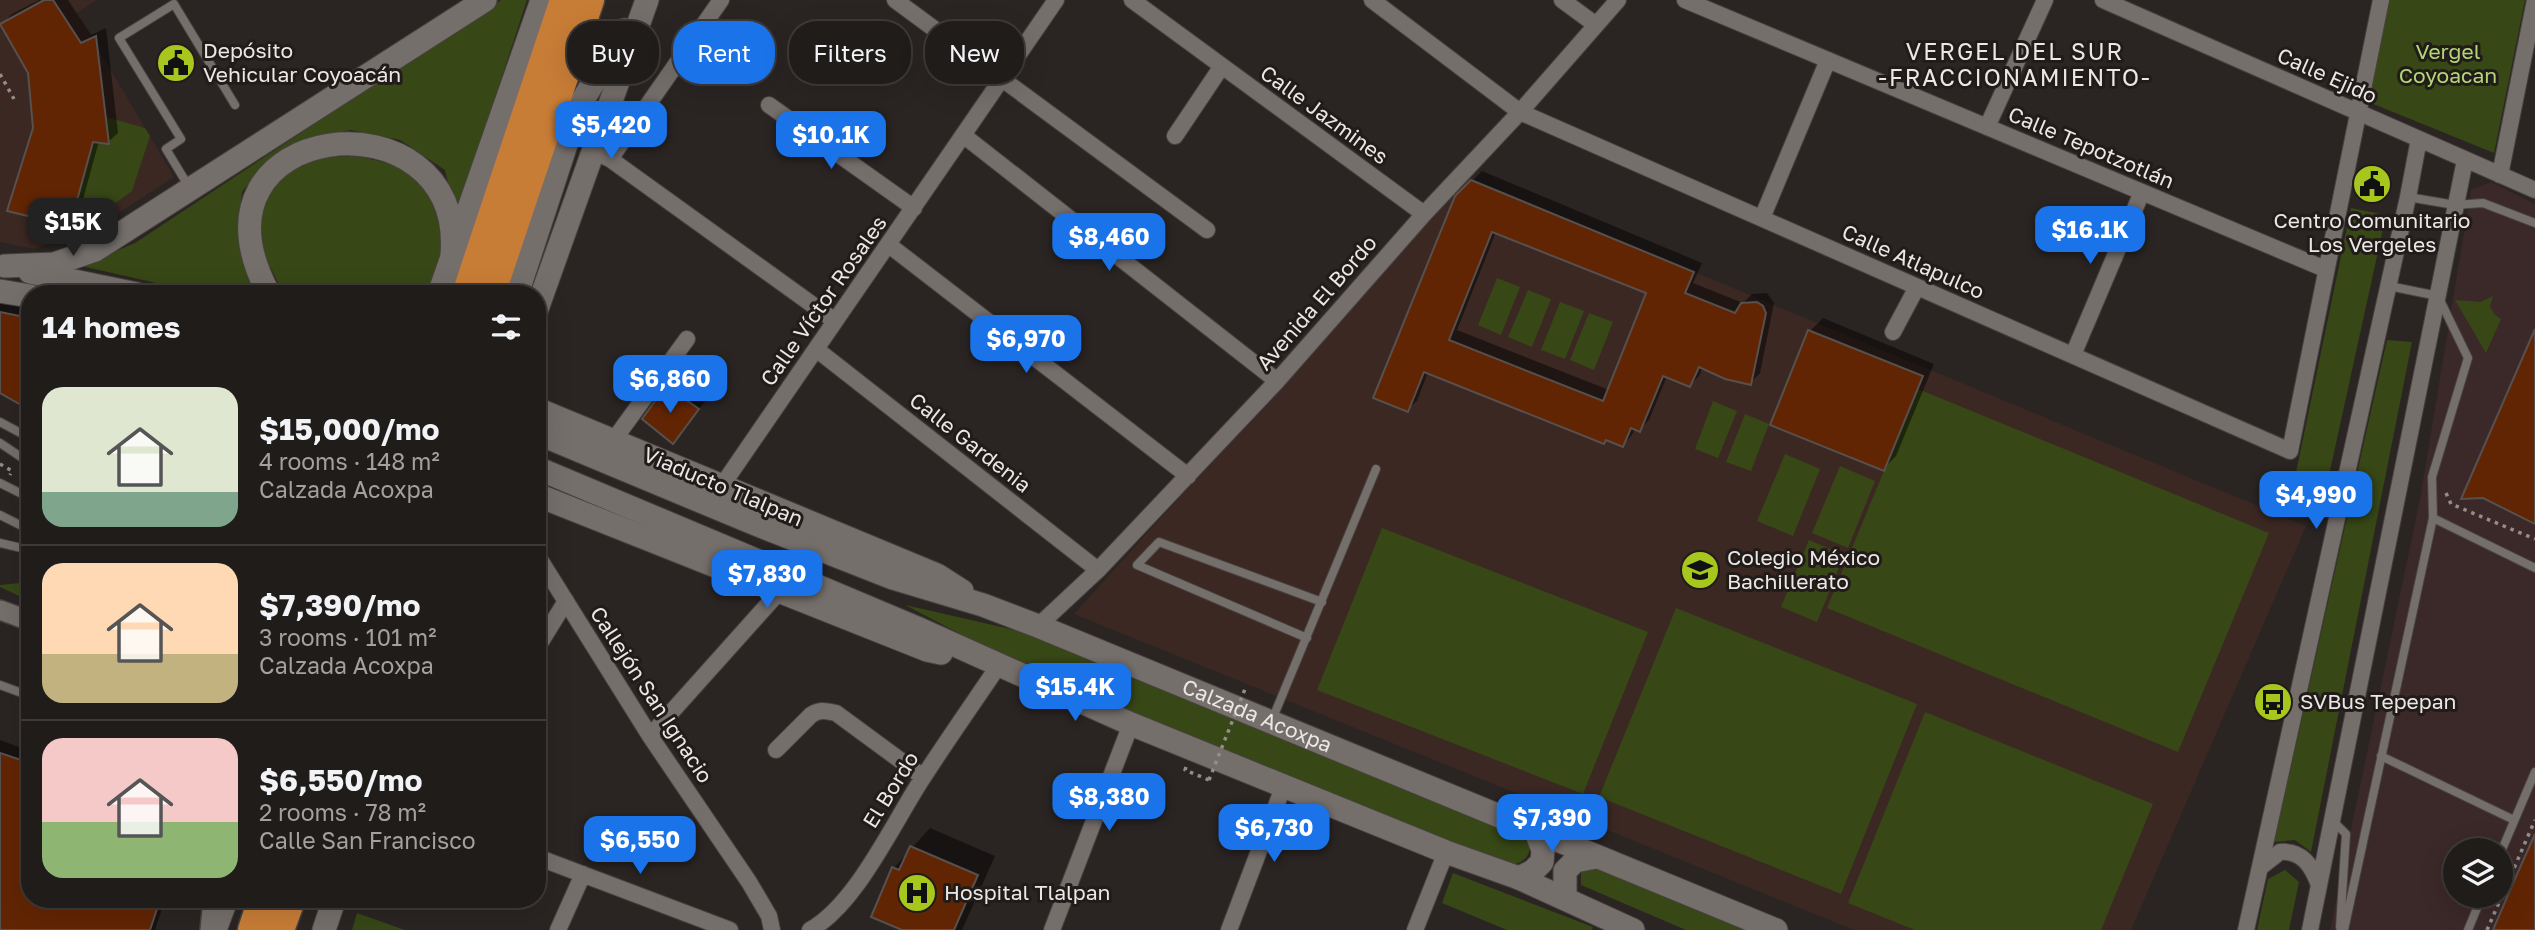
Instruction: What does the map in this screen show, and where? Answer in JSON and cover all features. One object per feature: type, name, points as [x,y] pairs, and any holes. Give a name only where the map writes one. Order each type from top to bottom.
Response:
[{"type":"highway","points":[[469,285],[564,0]]},
{"type":"highway","points":[[494,285],[590,0]]},
{"type":"highway","points":[[252,930],[259,908]]},
{"type":"highway","points":[[280,930],[287,908]]},
{"type":"main road","points":[[3,266],[54,264],[95,250],[485,0]]},
{"type":"main road","points":[[442,285],[542,0]]},
{"type":"main road","points":[[546,287],[601,155],[645,0]]},
{"type":"main road","points":[[520,285],[578,108],[645,0]]},
{"type":"main road","points":[[265,285],[250,231],[254,197],[260,185],[279,165],[320,147],[350,143],[382,148],[411,161],[421,169],[439,190],[450,215],[452,255]]},
{"type":"main road","points":[[3,266],[94,285]]},
{"type":"main road","points":[[0,291],[21,294]]},
{"type":"main road","name":"Viaducto Tlalpan","points":[[546,413],[937,575],[983,605]]},
{"type":"main road","name":"Calzada Acoxpa","points":[[546,437],[893,578],[983,605],[1038,626],[1776,930]]},
{"type":"main road","points":[[546,472],[1131,723],[1565,898],[1609,925],[1633,930]]},
{"type":"main road","points":[[546,501],[927,650],[999,665]]},
{"type":"main road","points":[[1518,878],[1533,871],[1542,862],[1543,850],[1536,832]]},
{"type":"main road","points":[[1565,898],[1566,871],[1575,861],[1596,857]]},
{"type":"main road","points":[[213,930],[223,908]]},
{"type":"main road","points":[[324,930],[331,908]]},
{"type":"street","points":[[721,0],[601,155],[835,321]]},
{"type":"street","points":[[895,0],[925,22]]},
{"type":"street","name":"Calle Víctor Rosales","points":[[1024,47],[1056,0]]},
{"type":"street","name":"Calle Jazmines","points":[[1132,0],[1424,214]]},
{"type":"street","name":"Calle Atlapulco","points":[[1372,0],[1520,112],[2290,451],[2325,269]]},
{"type":"street","points":[[1562,0],[1596,25]]},
{"type":"street","name":"Avenida El Bordo","points":[[1038,626],[1098,570],[1277,381],[1618,0]]},
{"type":"street","name":"Calle Tepotzotlán","points":[[1685,0],[2325,269]]},
{"type":"street","points":[[1987,127],[2045,0]]},
{"type":"street","name":"Calle Ejido","points":[[2103,0],[2535,190]]},
{"type":"street","points":[[2325,269],[2360,113],[2381,0]]},
{"type":"street","points":[[2500,174],[2535,0]]},
{"type":"street","points":[[1762,218],[1828,60]]},
{"type":"street","points":[[1175,136],[1222,66]]},
{"type":"street","name":"Calle Víctor Rosales","points":[[721,487],[999,84]]},
{"type":"street","points":[[1009,84],[1207,230]]},
{"type":"street","points":[[769,105],[914,208]]},
{"type":"street","points":[[963,135],[1277,381]]},
{"type":"street","points":[[2246,930],[2389,286],[2419,139]]},
{"type":"street","points":[[2310,930],[2465,160]]},
{"type":"street","points":[[2073,355],[2142,192]]},
{"type":"street","points":[[889,245],[1188,476]]},
{"type":"street","points":[[1893,332],[1917,287]]},
{"type":"street","points":[[613,441],[687,339]]},
{"type":"street","name":"Calle Gardenia","points":[[816,349],[1098,570]]},
{"type":"street","name":"Callejón San Ignacio","points":[[546,569],[649,736],[748,882],[769,916],[772,930]]},
{"type":"street","points":[[649,736],[779,591]]},
{"type":"street","points":[[546,633],[566,601]]},
{"type":"street","points":[[0,610],[21,618]]},
{"type":"street","name":"El Bordo","points":[[810,930],[824,922],[851,893],[923,777],[999,665]]},
{"type":"street","points":[[776,750],[811,715],[818,711],[827,711],[836,713],[923,777]]},
{"type":"street","points":[[1052,930],[1131,723]]},
{"type":"street","points":[[1229,930],[1284,785]]},
{"type":"street","points":[[1415,930],[1446,852]]},
{"type":"street","points":[[2262,866],[2280,852],[2294,853],[2309,863],[2319,885]]},
{"type":"street","points":[[546,860],[730,930]]},
{"type":"street","points":[[558,930],[583,874]]},
{"type":"street","points":[[213,908],[213,930]]},
{"type":"lane","points":[[190,190],[166,149],[181,139],[119,38],[174,4],[235,105]]},
{"type":"lane","points":[[2408,197],[2455,205],[2483,204],[2535,223]]},
{"type":"lane","points":[[2342,930],[2432,518],[2432,477],[2468,358],[2438,296],[2389,286]]},
{"type":"lane","points":[[0,422],[19,433]]},
{"type":"lane","points":[[0,443],[21,457]]},
{"type":"lane","points":[[1271,723],[1376,468]]},
{"type":"lane","points":[[0,483],[21,494]]},
{"type":"lane","points":[[0,515],[21,526]]},
{"type":"lane","points":[[2432,518],[2535,568]]},
{"type":"lane","points":[[1307,638],[1137,565],[1159,542],[1322,602]]},
{"type":"lane","points":[[0,545],[21,549]]},
{"type":"lane","points":[[0,685],[21,693]]},
{"type":"lane","points":[[2381,757],[2514,820]]},
{"type":"lane","points":[[2507,838],[2535,772]]},
{"type":"lane","points":[[2332,820],[2346,834],[2342,930]]},
{"type":"lane","points":[[2468,930],[2477,908]]},
{"type":"path","points":[[0,74],[14,99]]},
{"type":"path","points":[[2443,486],[2451,504],[2535,539]]},
{"type":"path","points":[[1209,780],[1245,689]]},
{"type":"path","points":[[2487,930],[2514,874],[2535,820]]},
{"type":"shaded area","points":[[0,0],[96,0],[77,13],[174,177],[94,229],[35,249],[0,242]]},
{"type":"shaded area","name":"Colegio México Bachillerato","points":[[1468,178],[2306,526],[2131,930],[1854,930],[1074,614]]},
{"type":"shaded area","points":[[2491,182],[2535,204],[2535,930],[2330,930],[2420,499],[2471,190]]},
{"type":"green space","points":[[501,0],[527,0],[456,217],[445,170],[400,140],[351,130],[313,137],[262,167],[242,192],[239,221],[245,266],[253,285],[165,285],[81,266],[135,243]]},
{"type":"green space","name":"Vergel Coyoacan","points":[[2388,0],[2525,0],[2494,153],[2366,101]]},
{"type":"green space","points":[[106,117],[145,128],[150,136],[132,191],[106,210],[76,203],[93,142],[109,144]]},
{"type":"green space","points":[[357,156],[396,165],[422,185],[437,211],[442,253],[431,285],[279,285],[263,253],[261,208],[283,173],[319,157]]},
{"type":"green space","points":[[2351,208],[2386,215],[2319,521],[2288,511]]},
{"type":"green space","points":[[1497,278],[1520,287],[1501,335],[1478,325]]},
{"type":"green space","points":[[1528,290],[1551,299],[1532,347],[1508,337]]},
{"type":"green space","points":[[2493,296],[2490,306],[2494,314],[2501,319],[2486,353],[2455,300],[2481,302]]},
{"type":"green space","points":[[1560,302],[1584,311],[1565,359],[1541,350]]},
{"type":"green space","points":[[1589,313],[1613,322],[1594,370],[1570,360]]},
{"type":"green space","points":[[2387,340],[2412,342],[2311,852],[2295,840],[2274,842]]},
{"type":"green space","points":[[1918,389],[2269,533],[2178,752],[1827,608]]},
{"type":"green space","points":[[1713,401],[1737,411],[1718,458],[1695,449]]},
{"type":"green space","points":[[1745,414],[1769,424],[1751,471],[1726,462]]},
{"type":"green space","points":[[1785,454],[1820,469],[1793,536],[1757,521]]},
{"type":"green space","points":[[1840,466],[1875,481],[1848,548],[1812,533]]},
{"type":"green space","points":[[1382,528],[1648,632],[1583,794],[1317,690]]},
{"type":"green space","points":[[1809,540],[1844,555],[1817,622],[1781,607]]},
{"type":"green space","points":[[21,583],[21,597],[0,587]]},
{"type":"green space","points":[[905,605],[1041,636],[1526,837],[1529,852],[1521,862],[1510,865],[1303,785],[1014,662]]},
{"type":"green space","points":[[1676,608],[1917,704],[1841,894],[1599,797]]},
{"type":"green space","points":[[1925,712],[2153,804],[2101,930],[1915,930],[1848,903]]},
{"type":"green space","points":[[1596,866],[1750,930],[1686,930],[1581,885],[1581,872]]},
{"type":"green space","points":[[2285,870],[2299,882],[2289,930],[2257,930],[2268,879]]},
{"type":"green space","points":[[1453,873],[1593,927],[1592,930],[1507,930],[1442,903]]},
{"type":"green space","points":[[357,913],[405,930],[352,930]]},
{"type":"building","points":[[44,0],[53,0],[81,43],[96,36],[109,144],[93,142],[70,226],[7,211],[33,128],[28,73],[0,24]]},
{"type":"building","points":[[1471,180],[1694,272],[1685,293],[1735,313],[1741,303],[1757,302],[1763,306],[1766,313],[1751,385],[1725,379],[1699,367],[1690,387],[1663,376],[1640,432],[1631,428],[1623,447],[1606,440],[1604,444],[1424,372],[1408,412],[1373,398],[1455,196]],"holes":[[[1492,232],[1646,293],[1603,401],[1449,340]]]},
{"type":"building","points":[[0,312],[21,316],[21,405],[0,393]]},
{"type":"building","points":[[2535,329],[2535,524],[2483,498],[2461,499]]},
{"type":"building","points":[[1808,330],[1923,376],[1884,471],[1770,425]]},
{"type":"building","points":[[666,386],[699,409],[673,444],[642,419]]},
{"type":"building","points":[[0,753],[21,760],[21,908],[157,908],[150,930],[0,930]]},
{"type":"building","points":[[2535,834],[2535,930],[2493,930],[2502,908],[2513,908],[2514,881]]},
{"type":"building","name":"Hospital Tlalpan","points":[[910,846],[978,875],[954,930],[902,930],[871,917],[892,867],[899,870]]},
{"type":"place","name":"Depósito Vehicular Coyoacán","points":[[176,63]]},
{"type":"place","name":"Centro Comunitario Los Vergeles","points":[[2372,184]]},
{"type":"place","name":"Colegio México Bachillerato","points":[[1700,570]]},
{"type":"place","name":"SVBus Tepepan","points":[[2273,702]]},
{"type":"place","name":"Hospital Tlalpan","points":[[917,893]]},
{"type":"district","name":"VERGEL DEL SUR -FRACCIONAMIENTO-","points":[[2015,65]]}]
